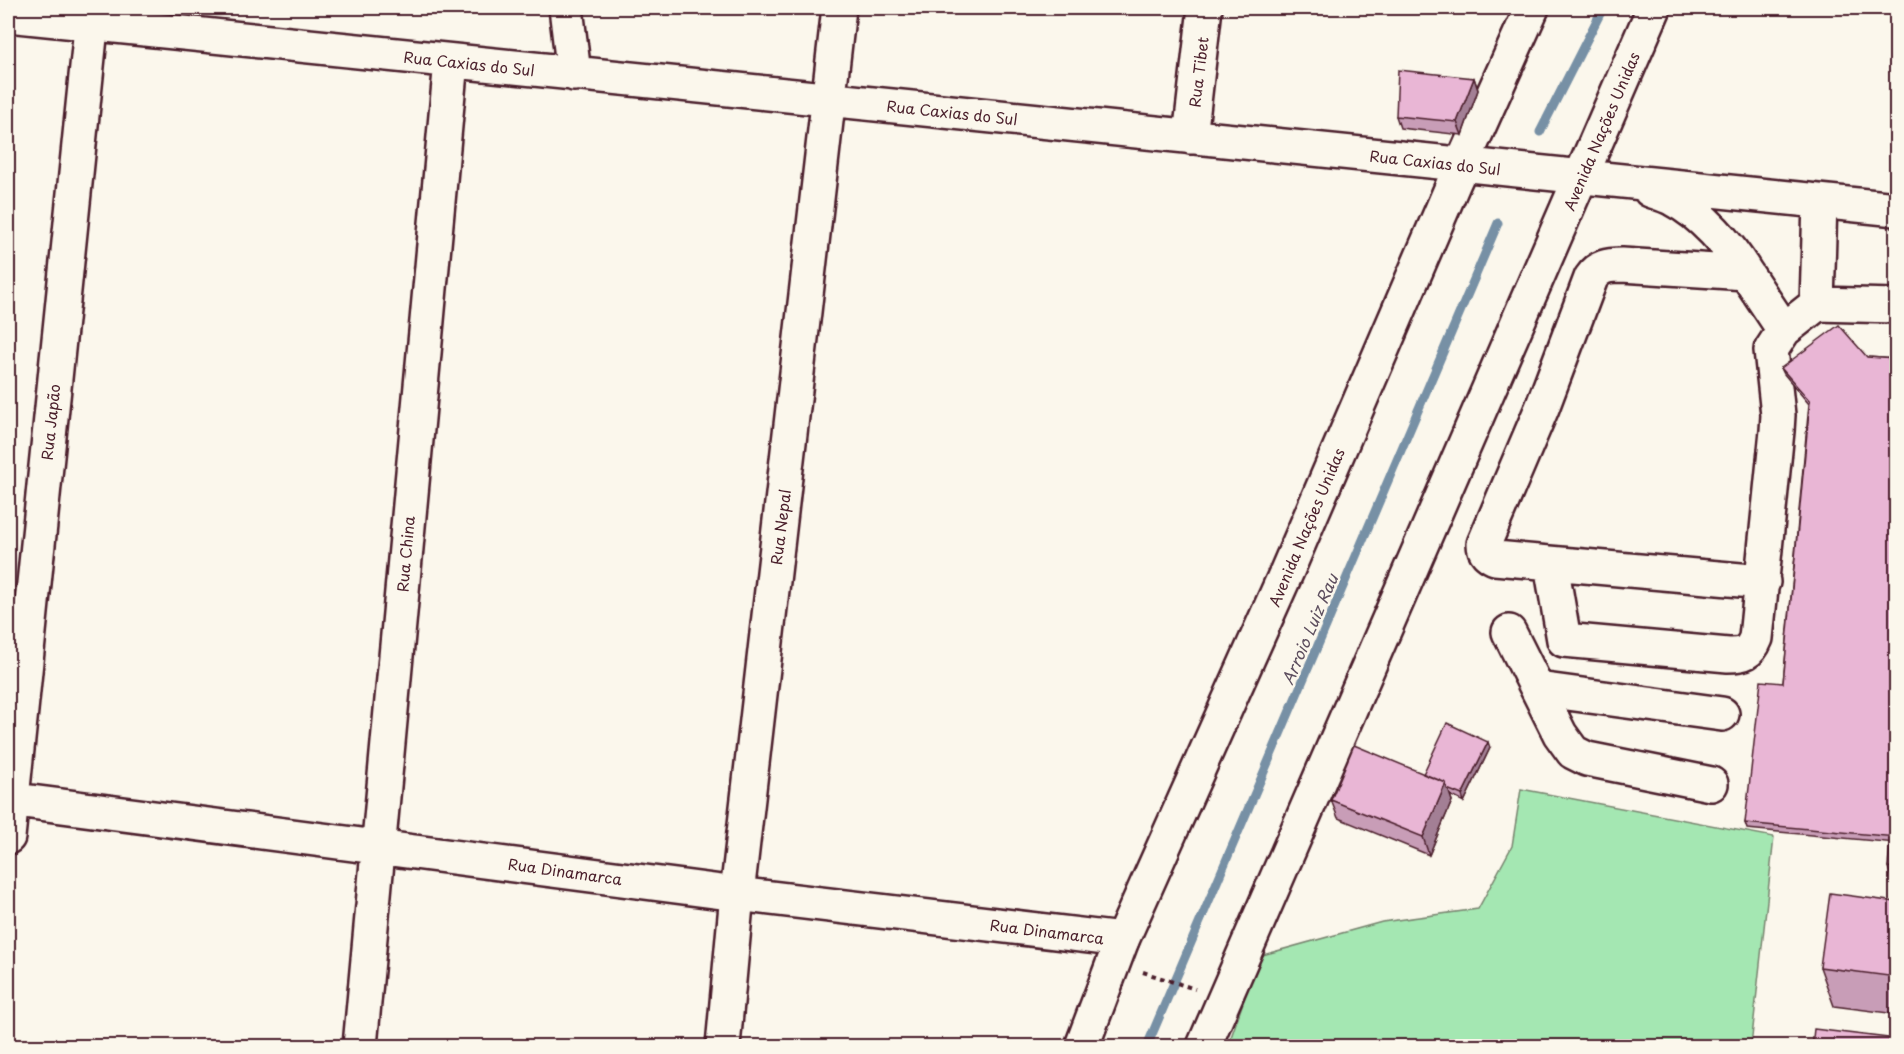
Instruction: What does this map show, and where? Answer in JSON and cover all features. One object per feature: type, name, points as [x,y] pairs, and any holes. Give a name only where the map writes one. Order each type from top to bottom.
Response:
[{"type":"street","points":[[566,8],[574,74]]},
{"type":"street","name":"Rua Nepal","points":[[723,1047],[737,894],[839,8]]},
{"type":"street","name":"Rua Tibet","points":[[1190,137],[1205,8]]},
{"type":"street","name":"Avenida Nações Unidas","points":[[1082,1047],[1122,940],[1287,571],[1532,8]]},
{"type":"street","name":"Avenida Nações Unidas","points":[[1204,1047],[1654,8]]},
{"type":"street","name":"Rua Caxias do Sul","points":[[8,15],[92,16],[451,61],[1896,209]]},
{"type":"street","name":"Rua Japão","points":[[8,837],[9,799],[92,16]]},
{"type":"street","name":"Rua China","points":[[360,1047],[451,61]]},
{"type":"street","points":[[1629,182],[1673,199],[1710,226],[1734,255],[1784,330]]},
{"type":"street","points":[[1818,304],[1820,202]]},
{"type":"street","points":[[1746,273],[1622,265],[1607,265],[1596,270],[1484,548],[1488,554],[1496,558],[1763,582]]},
{"type":"street","points":[[1551,564],[1564,640],[1728,655],[1746,654],[1753,647],[1756,638],[1778,415],[1772,350],[1784,330],[1818,304],[1896,306]]},
{"type":"street","points":[[1509,632],[1566,743],[1573,752],[1587,759],[1711,784]]},
{"type":"street","points":[[1538,689],[1722,714]]},
{"type":"street","name":"Rua Dinamarca","points":[[9,799],[737,894],[1122,940]]},
{"type":"path","points":[[1140,970],[1197,990]]},
{"type":"green space","points":[[1521,789],[1774,837],[1751,1046],[1228,1046],[1259,956],[1382,922],[1478,909],[1512,846]]},
{"type":"building","points":[[1398,70],[1474,78],[1457,122],[1396,116]]},
{"type":"building","points":[[1839,325],[1867,357],[1896,359],[1896,837],[1745,823],[1761,681],[1783,683],[1810,401],[1781,368]]},
{"type":"building","points":[[1447,723],[1488,742],[1462,795],[1447,789],[1446,783],[1423,774]]},
{"type":"building","points":[[1354,745],[1446,783],[1423,837],[1331,800]]},
{"type":"building","points":[[1890,844],[1896,844],[1896,868],[1888,867]]},
{"type":"building","points":[[1830,893],[1896,902],[1896,977],[1820,967]]},
{"type":"building","points":[[1814,1029],[1896,1039],[1896,1047],[1812,1047]]},
{"type":"waterway","name":"Arroio Luiz Rau","points":[[1540,132],[1603,8]]},
{"type":"waterway","name":"Arroio Luiz Rau","points":[[1147,1046],[1498,223]]}]
